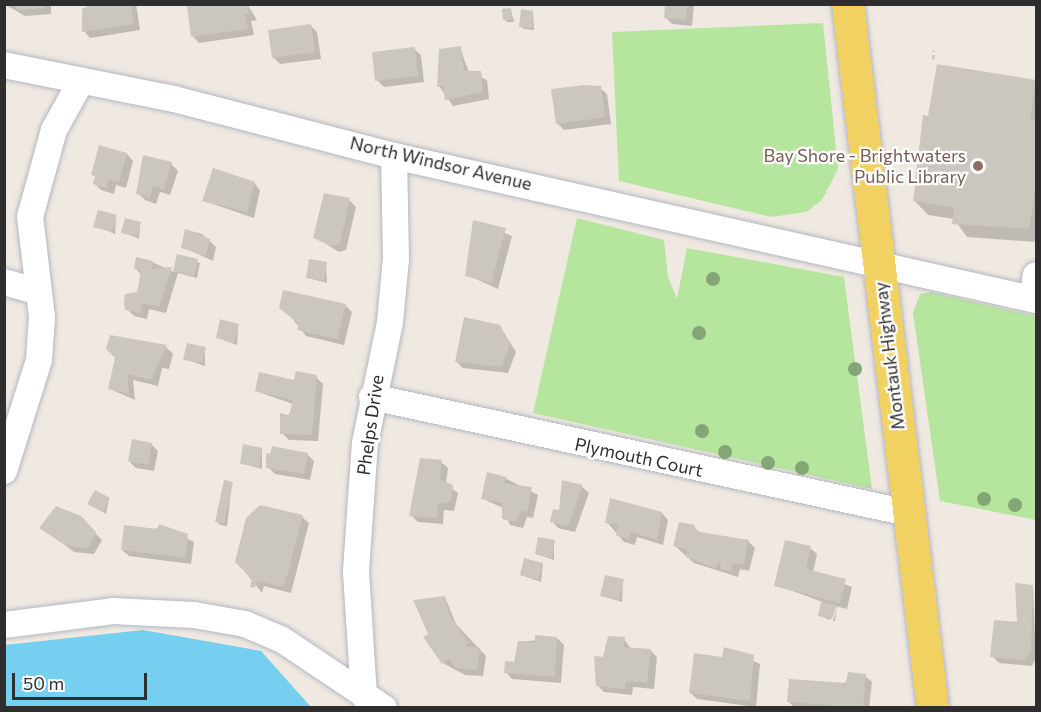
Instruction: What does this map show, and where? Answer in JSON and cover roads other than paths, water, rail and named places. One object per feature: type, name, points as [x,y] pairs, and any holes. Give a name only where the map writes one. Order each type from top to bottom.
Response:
[{"type":"main road","name":"Montauk Highway","points":[[848,4],[933,708]]},
{"type":"street","name":"North Windsor Avenue","points":[[4,65],[80,83],[196,104],[394,156],[878,264],[1035,291]]},
{"type":"street","points":[[4,471],[39,360],[42,317],[36,291],[30,216],[54,130],[80,83]]},
{"type":"street","name":"Phelps Drive","points":[[374,702],[356,571],[372,397],[390,322],[396,259],[394,156]]},
{"type":"street","points":[[4,282],[36,291]]},
{"type":"street","name":"Plymouth Court","points":[[372,397],[908,513]]},
{"type":"street","points":[[4,625],[113,611],[245,624],[281,639],[374,702]]},
{"type":"water","points":[[143,630],[261,651],[311,707],[5,707],[5,645]]},
{"type":"place","name":"Bay Shore - Brightwaters Public Library","points":[[978,166]]}]
